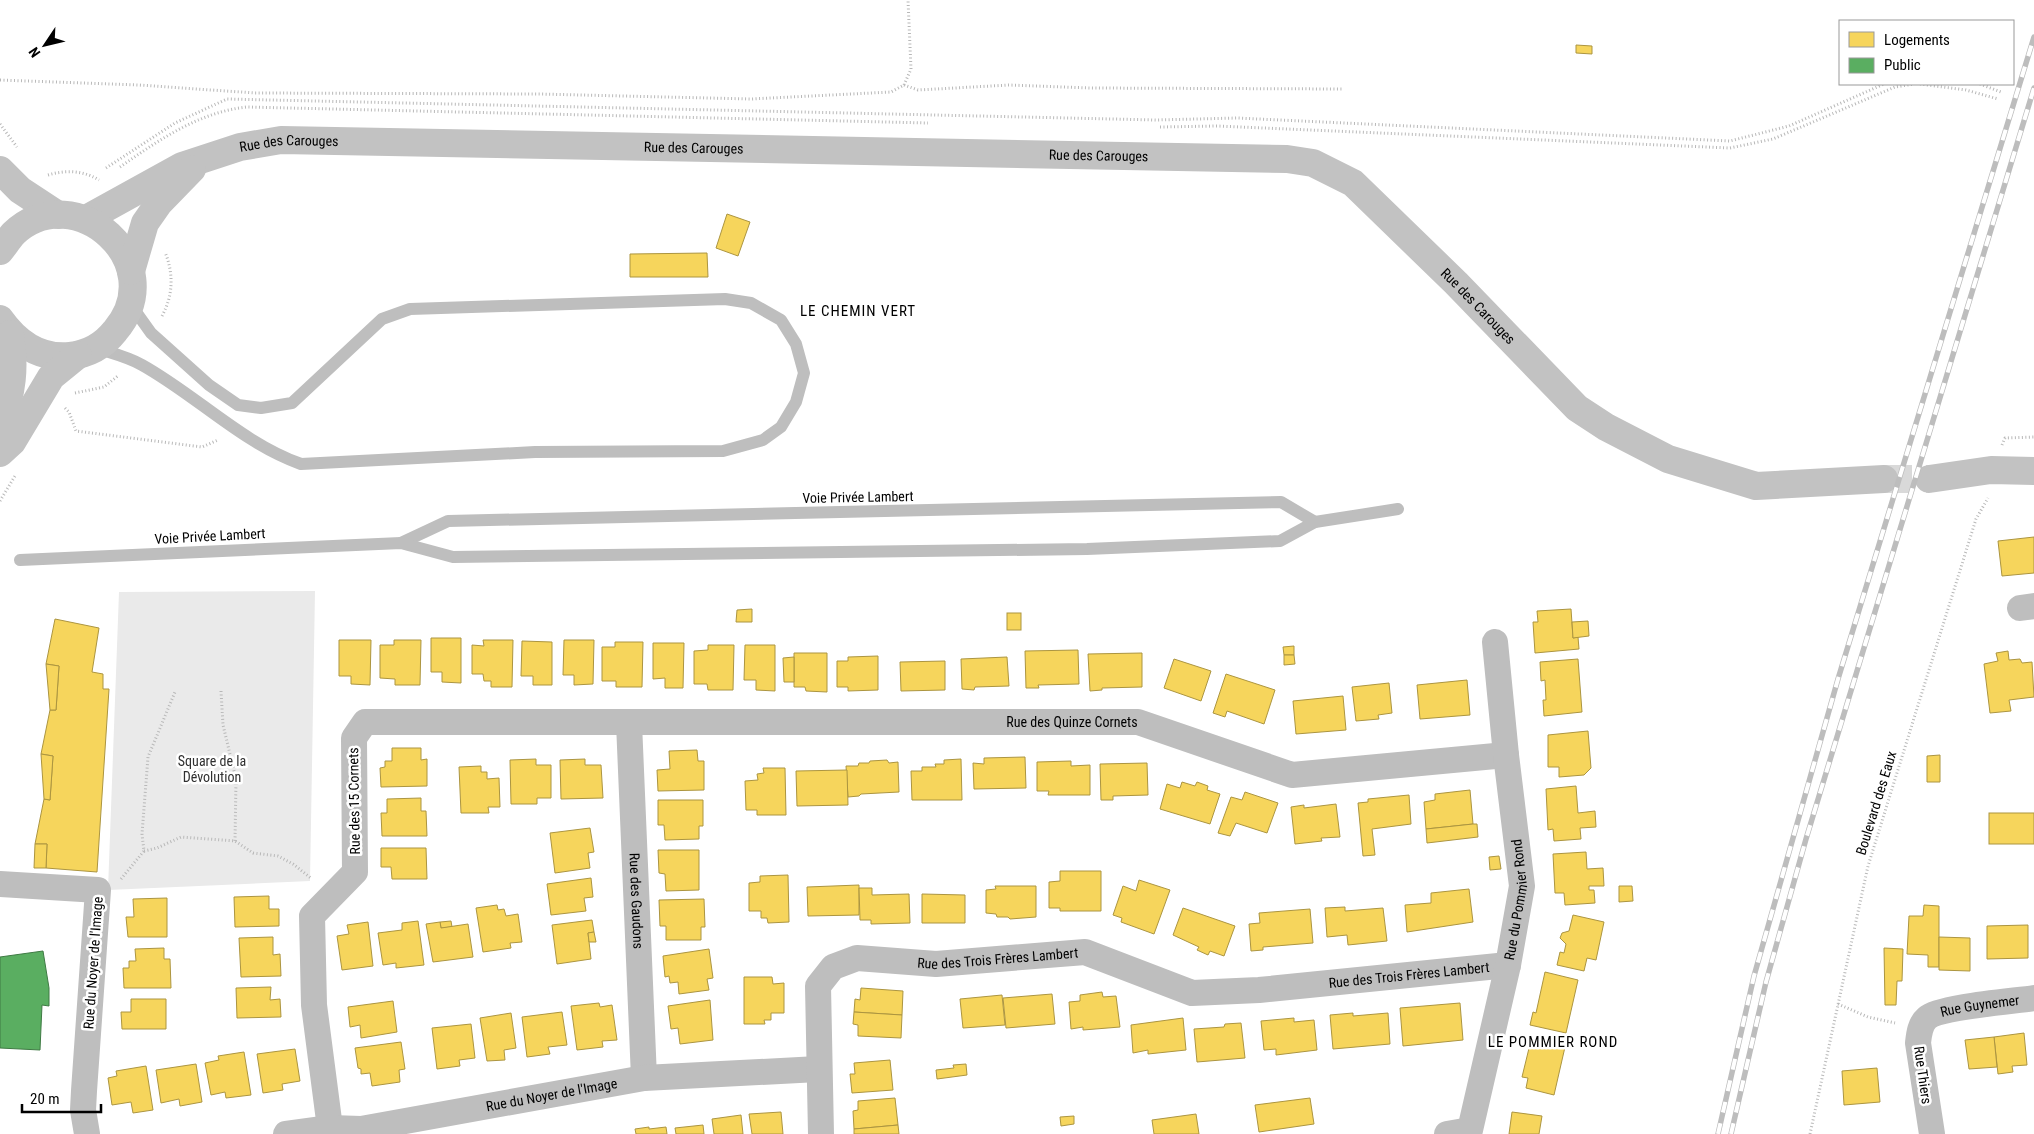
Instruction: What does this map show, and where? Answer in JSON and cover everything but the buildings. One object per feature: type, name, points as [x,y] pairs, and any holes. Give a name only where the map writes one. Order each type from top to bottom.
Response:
[{"type":"main road","name":"Rue des Carouges","points":[[86,219],[121,201],[171,170],[240,147],[281,140],[1138,154],[1287,159],[1313,164],[1353,183],[1456,284],[1570,401],[1606,427],[1668,459],[1756,486],[1884,479]]},
{"type":"main road","name":"Rue des Carouges","points":[[131,271],[144,223],[159,204],[200,161]]},
{"type":"main road","points":[[0,170],[20,190],[58,215]]},
{"type":"main road","points":[[0,251],[15,232],[35,220],[58,215],[86,219],[106,231],[112,237],[122,249],[131,271],[131,305],[116,331],[51,377],[12,442],[0,453]]},
{"type":"main road","points":[[5,327],[25,346],[42,354],[60,356],[87,351]]},
{"type":"main road","points":[[0,423],[6,409],[14,363],[5,327]]},
{"type":"main road","points":[[1929,479],[1991,470],[2034,470]]},
{"type":"street","name":"Rue du Pommier Rond","points":[[1447,1134],[1470,1130],[1508,965],[1522,886],[1495,642]]},
{"type":"street","name":"Rue des 15 Cornets","points":[[330,1128],[314,1004],[312,916],[355,872],[354,738],[365,722],[629,723]]},
{"type":"street","name":"Rue des Quinze Cornets","points":[[629,723],[1138,722],[1292,775],[1506,755]]},
{"type":"street","name":"Rue des Gaudons","points":[[629,723],[644,1078]]},
{"type":"street","name":"Rue du Noyer de l'Image","points":[[0,884],[98,890],[84,1091],[86,1130]]},
{"type":"street","name":"Rue des Trois Frères Lambert","points":[[821,1134],[818,1069],[818,986],[833,967],[857,958],[936,964],[1084,952],[1192,994],[1259,990],[1508,965]]},
{"type":"street","name":"Rue Guynemer","points":[[1927,1018],[1946,1011],[2034,998]]},
{"type":"street","name":"Rue Thiers","points":[[1927,1018],[1919,1030],[1918,1043],[1932,1134]]},
{"type":"street","name":"Rue du Noyer de l'Image","points":[[286,1134],[330,1128],[362,1131],[644,1078],[818,1069]]},
{"type":"lane","points":[[87,351],[140,364],[274,452],[301,464],[535,452],[723,451],[764,440],[781,427],[796,402],[804,373],[796,344],[781,320],[751,303],[725,299],[410,309],[382,319],[292,403],[261,408],[238,405],[209,385],[151,333],[131,305]]},
{"type":"lane","name":"Voie Privée Lambert","points":[[401,543],[448,521],[1271,502],[1281,502],[1315,522]]},
{"type":"lane","name":"Voie Privée Lambert","points":[[20,560],[401,543],[453,557],[1087,549],[1280,540],[1315,522],[1398,509]]},
{"type":"path","points":[[0,80],[139,85],[255,93],[539,94],[751,99],[891,92],[904,84],[911,69],[908,0]]},
{"type":"path","points":[[904,84],[918,90],[1009,85],[1091,88],[1342,89]]},
{"type":"path","points":[[106,168],[175,123],[227,99],[1156,120],[1237,118],[1730,141],[1788,126],[1882,85]]},
{"type":"path","points":[[1928,85],[1966,90],[1998,99]]},
{"type":"path","points":[[1983,85],[2001,92]]},
{"type":"path","points":[[46,175],[58,172],[80,173],[91,175],[104,185]]},
{"type":"path","points":[[159,323],[170,297],[172,285],[169,261],[164,249]]},
{"type":"path","points":[[70,394],[86,393],[104,387],[121,373]]},
{"type":"path","points":[[60,405],[69,412],[76,431],[202,447],[223,438]]},
{"type":"path","points":[[2002,454],[2002,444],[2005,438],[2034,437]]},
{"type":"path","name":"Boulevard des Eaux","points":[[1810,1134],[1868,866],[1976,519],[1987,504],[1989,495]]},
{"type":"path","points":[[221,691],[226,743],[236,780],[235,841]]},
{"type":"path","points":[[144,851],[142,834],[148,757],[175,692]]},
{"type":"path","points":[[98,890],[122,879],[144,851],[157,848],[180,838],[201,837],[235,841],[253,853],[278,856],[293,864],[331,896]]},
{"type":"path","points":[[1838,1004],[1868,1017],[1895,1023],[1927,1018]]},
{"type":"green space","name":"Square de la Dévolution","points":[[315,591],[310,881],[108,890],[119,592]]},
{"type":"tunnel","points":[[1884,479],[1929,479]]},
{"type":"railway","points":[[1718,1134],[1754,976],[1838,679],[2034,37]]},
{"type":"railway","points":[[1731,1134],[1766,982],[1806,839],[2034,88]]},
{"type":"district","name":"LE CHEMIN VERT","points":[[858,311]]},
{"type":"district","name":"LE POMMIER ROND","points":[[1553,1042]]}]
